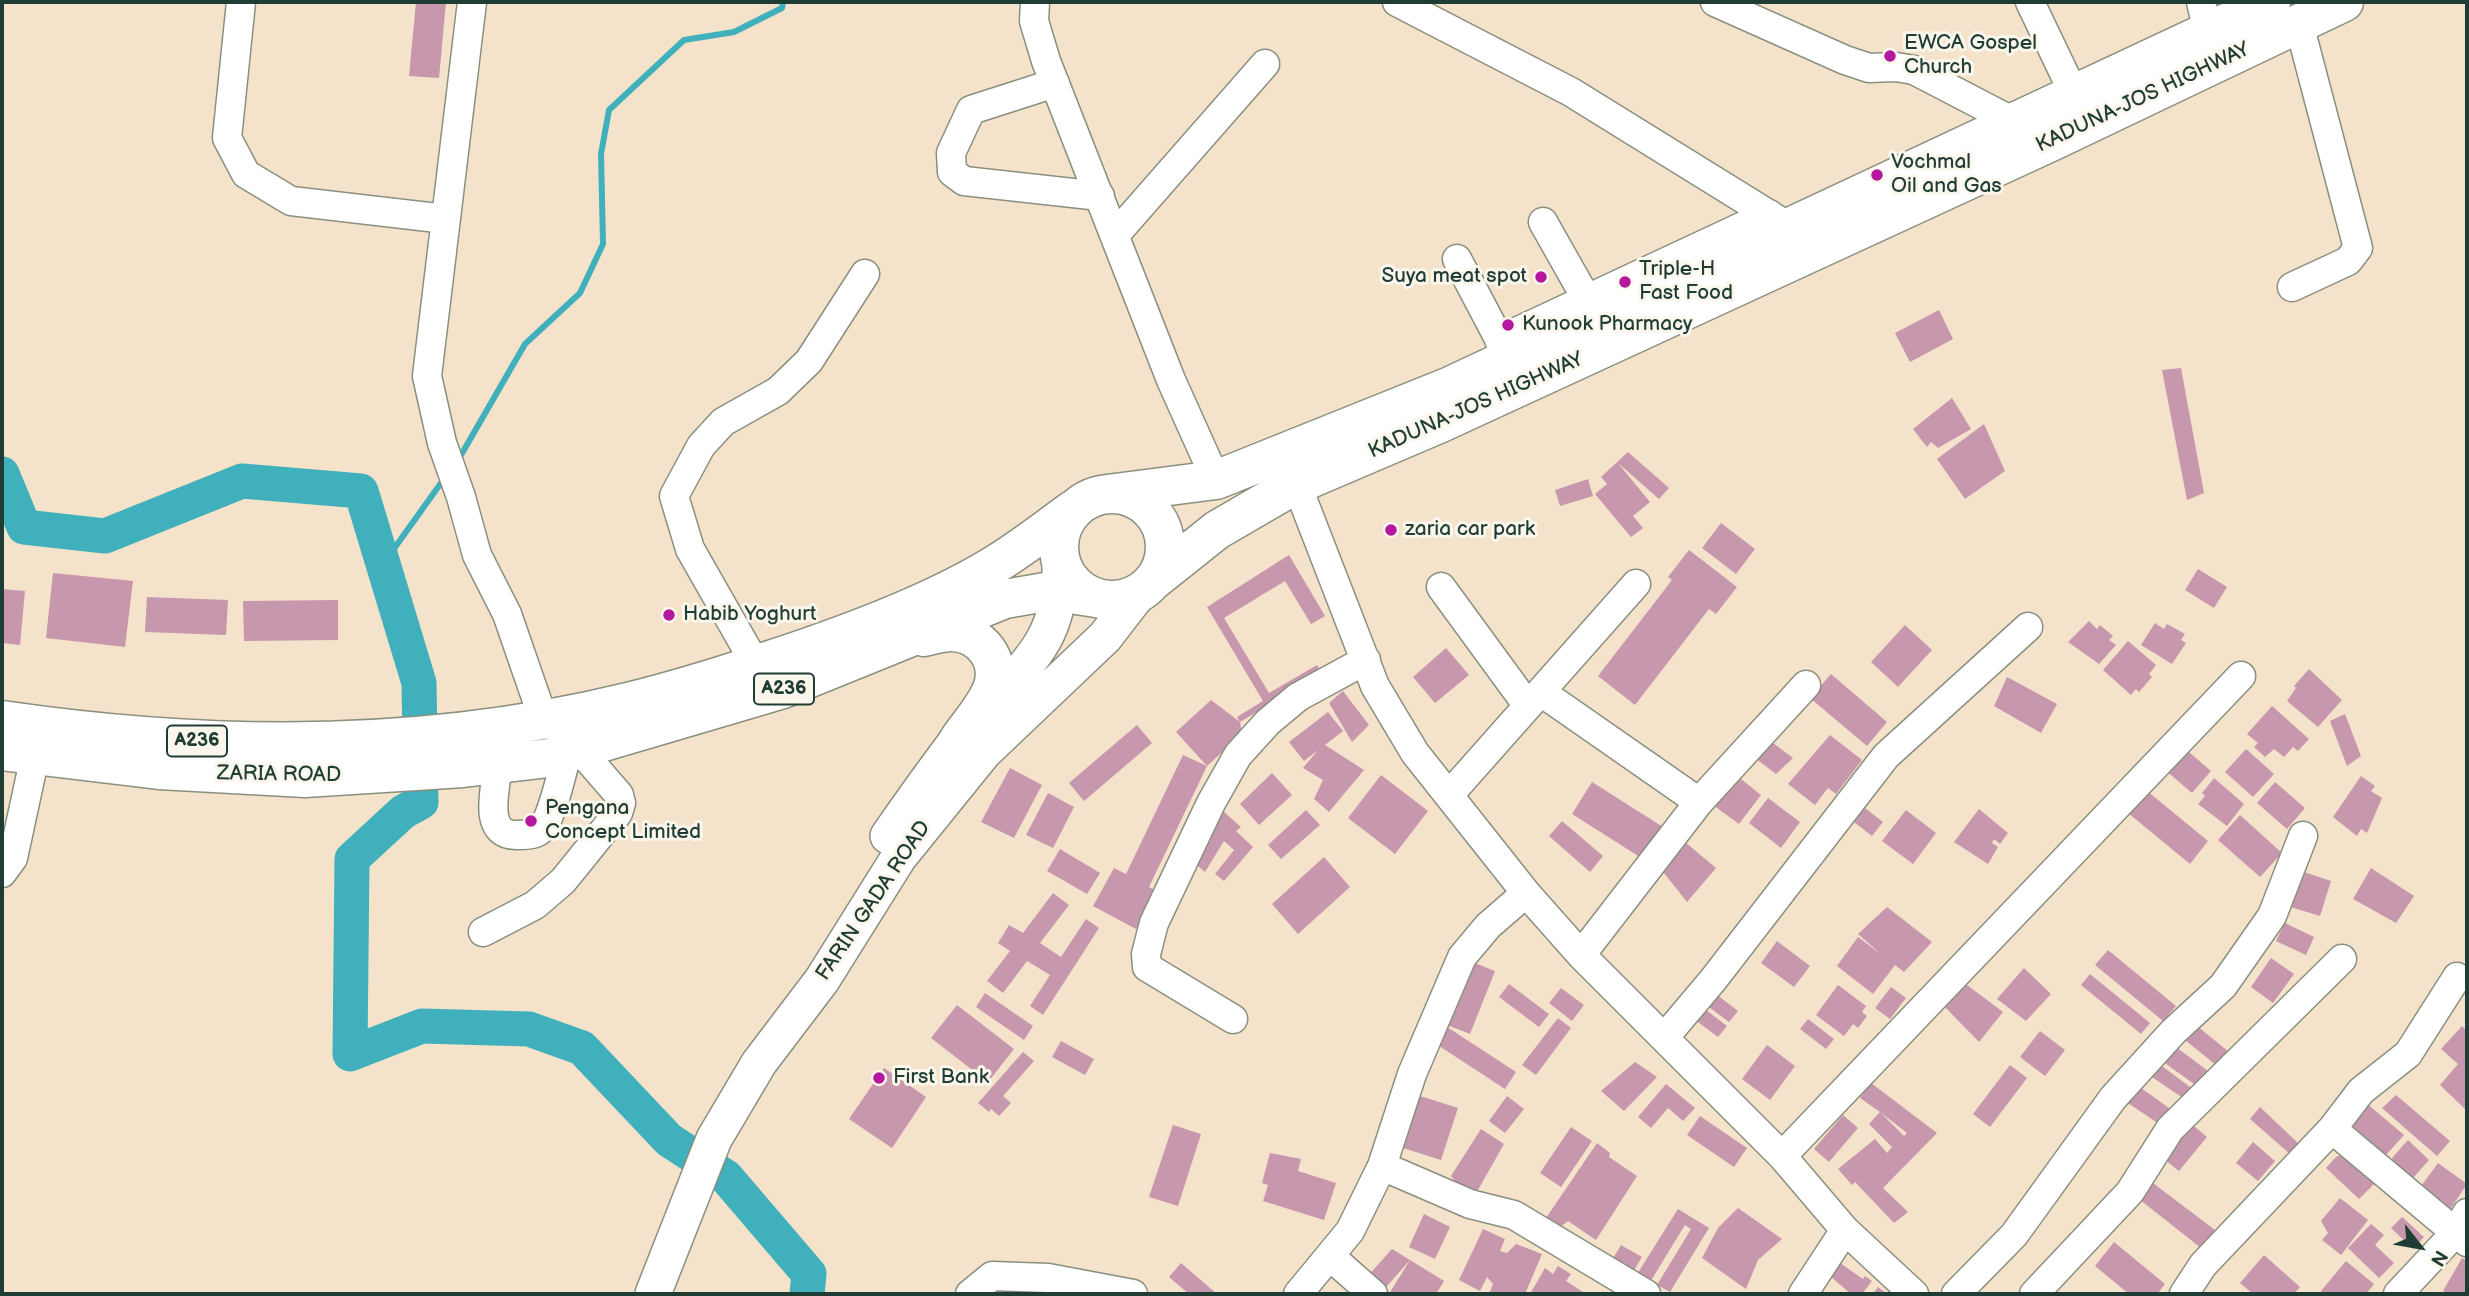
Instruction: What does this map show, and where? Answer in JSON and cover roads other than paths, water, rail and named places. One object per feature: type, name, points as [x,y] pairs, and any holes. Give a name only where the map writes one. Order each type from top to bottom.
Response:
[{"type":"highway","name":"KADUNA-JOS HIGHWAY","points":[[1090,502],[1216,480],[1248,469],[1779,221],[2074,94],[2204,17],[2285,13],[2344,2]]},
{"type":"highway","name":"KADUNA-JOS HIGHWAY","points":[[1146,587],[1217,530],[1297,485],[1441,423],[2285,13]]},
{"type":"highway","points":[[1072,584],[1058,544],[1062,526],[1090,502],[1122,495],[1139,501],[1153,513],[1161,526],[1165,555],[1146,587]]},
{"type":"highway","name":"A236","points":[[2,720],[84,732],[193,741],[307,741],[464,730],[625,703],[814,646],[963,581],[1019,549],[1090,502]]},
{"type":"highway","name":"A236","points":[[481,766],[573,752],[783,689],[905,642],[1005,598],[1072,584],[1121,600],[1146,587]]},
{"type":"highway","name":"A236","points":[[905,642],[949,631],[962,633],[986,647],[996,677],[992,690],[959,739]]},
{"type":"highway","name":"ZARIA ROAD","points":[[18,754],[235,776],[305,778],[481,766]]},
{"type":"main road","name":"FARIN GADA ROAD","points":[[759,1063],[784,999],[853,885],[959,739],[1018,678],[1033,657],[1072,584]]},
{"type":"main road","name":"FARIN GADA ROAD","points":[[653,1294],[714,1139],[759,1063],[815,990],[899,857],[956,785],[1014,722],[1105,637],[1146,587]]},
{"type":"street","points":[[241,2],[227,138],[246,174],[292,201],[446,219]]},
{"type":"street","points":[[472,2],[428,376],[442,443],[477,555],[507,614],[543,718]]},
{"type":"street","points":[[1035,2],[1034,21],[1055,83],[1171,380],[1216,480]]},
{"type":"street","points":[[1396,2],[1571,92],[1779,221]]},
{"type":"street","points":[[1714,2],[1845,60],[1869,68],[1896,66],[1914,70],[2014,122]]},
{"type":"street","points":[[2030,2],[2074,94]]},
{"type":"street","points":[[2285,13],[2358,248],[2348,261],[2292,287]]},
{"type":"street","points":[[1115,235],[1265,64]]},
{"type":"street","points":[[1055,83],[971,110],[951,153],[952,172],[964,181],[1100,196]]},
{"type":"street","points":[[1457,259],[1505,349],[1586,298],[1779,221]]},
{"type":"street","points":[[1543,222],[1586,298]]},
{"type":"street","points":[[756,665],[690,550],[674,496],[701,446],[723,422],[778,391],[809,362],[865,274]]},
{"type":"street","points":[[1297,485],[1376,686],[1415,754],[1450,794],[1526,893],[1581,955],[1782,1156],[1845,1230],[1914,1294]]},
{"type":"street","points":[[1450,794],[1636,584]]},
{"type":"street","points":[[1441,587],[1534,699],[1699,802]]},
{"type":"street","points":[[1664,1038],[1713,980],[1886,756],[2028,627]]},
{"type":"street","points":[[1233,1019],[1147,967],[1146,954],[1154,923],[1211,803],[1238,755],[1268,722],[1298,697],[1366,660]]},
{"type":"street","points":[[1782,1156],[2241,676]]},
{"type":"street","points":[[1581,955],[1699,802],[1806,685]]},
{"type":"street","points":[[481,766],[496,828],[509,835],[529,834],[539,830],[547,818],[573,752],[619,795],[621,803],[618,813],[563,881],[535,905],[483,932]]},
{"type":"street","points":[[2,873],[13,858],[18,754]]},
{"type":"street","points":[[1956,1294],[2014,1235],[2113,1098],[2173,1032],[2223,986],[2272,916],[2303,836]]},
{"type":"street","points":[[1298,1294],[1350,1231],[1382,1166],[1412,1073],[1462,957],[1488,926],[1526,893]]},
{"type":"street","points":[[2034,1294],[2130,1192],[2170,1129],[2342,959]]},
{"type":"street","points":[[2184,1294],[2203,1265],[2332,1129],[2361,1091],[2408,1054],[2457,977]]},
{"type":"street","points":[[2332,1129],[2463,1229],[2398,1294]]},
{"type":"street","points":[[1382,1166],[1470,1204],[1514,1215],[1646,1294]]},
{"type":"street","points":[[1803,1294],[1845,1230]]},
{"type":"street","points":[[1331,1257],[1373,1294]]},
{"type":"street","points":[[970,1294],[992,1276],[1048,1278],[1133,1294]]},
{"type":"waterway","points":[[457,462],[525,344],[580,293],[603,244],[601,154],[609,110],[684,40],[734,32],[782,8],[783,2]]},
{"type":"waterway","points":[[2,474],[24,527],[105,536],[242,481],[361,491],[419,683],[421,802],[403,812],[352,859],[350,1054],[422,1026],[529,1029],[582,1048],[669,1140],[726,1177],[809,1274],[807,1294]]},
{"type":"waterway","points":[[383,564],[446,476]]},
{"type":"place","name":"EWCA Gospel Church","points":[[1890,56]]},
{"type":"place","name":"Vochmal Oil and Gas","points":[[1877,175]]},
{"type":"place","name":"Suya meat spot","points":[[1541,277]]},
{"type":"place","name":"Triple-H Fast Food","points":[[1625,282]]},
{"type":"place","name":"Kunook Pharmacy","points":[[1508,325]]},
{"type":"place","name":"zaria car park","points":[[1391,530]]},
{"type":"place","name":"Habib Yoghurt","points":[[669,615]]},
{"type":"place","name":"Pengana Concept Limited","points":[[531,821]]},
{"type":"place","name":"First Bank","points":[[879,1078]]}]
